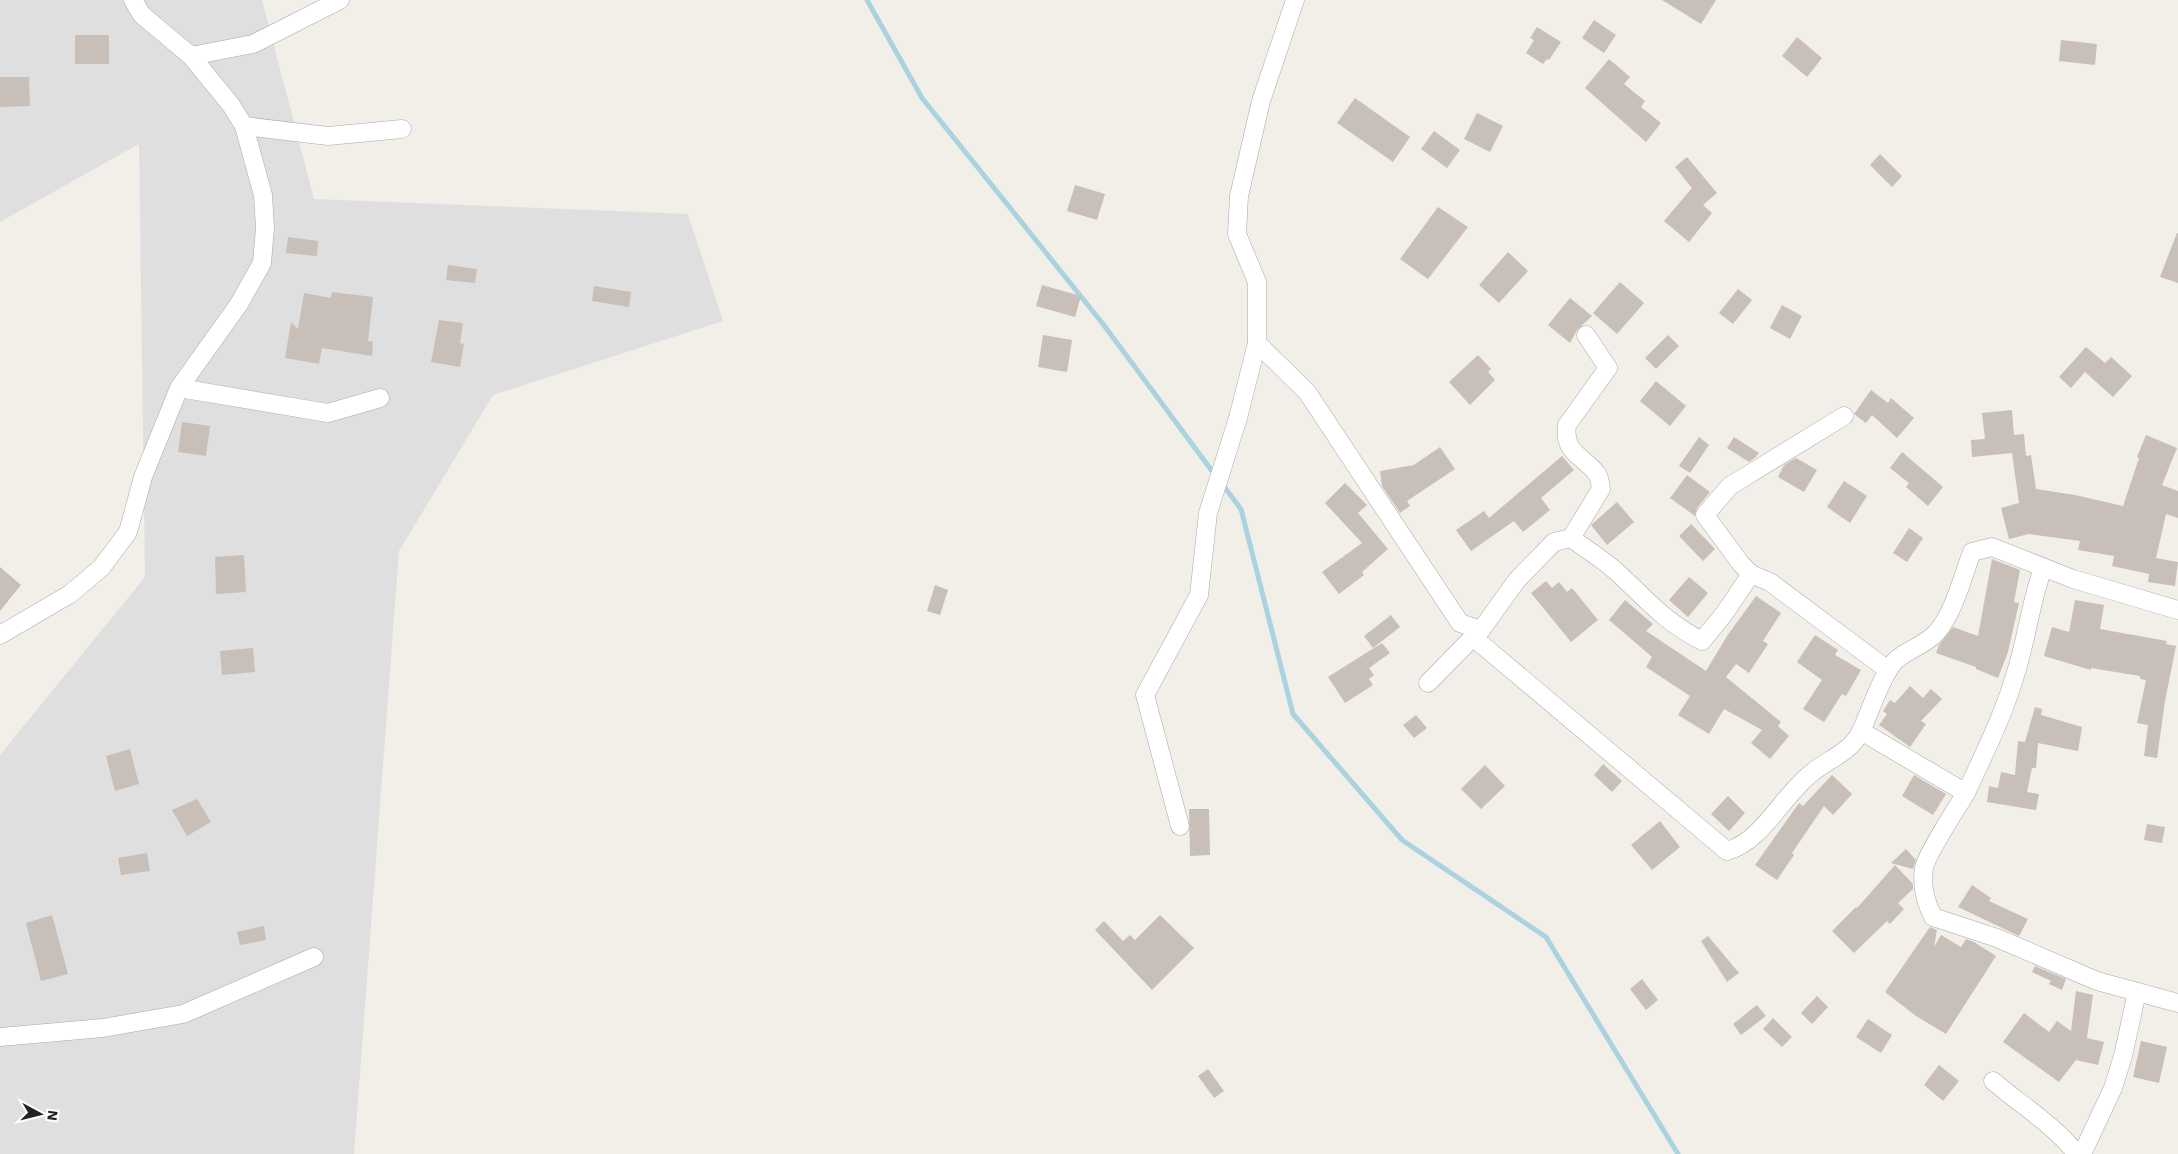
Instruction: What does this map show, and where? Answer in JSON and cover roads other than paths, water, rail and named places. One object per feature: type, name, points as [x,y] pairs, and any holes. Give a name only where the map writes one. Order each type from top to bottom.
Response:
[{"type":"street","points":[[0,635],[70,594],[101,568],[128,532],[143,477],[179,388],[239,304],[262,263],[265,228],[263,195],[244,126],[231,105],[191,56],[142,15],[133,0]]},
{"type":"street","points":[[191,56],[253,44],[340,0]]},
{"type":"street","points":[[1180,826],[1145,695],[1199,595],[1208,514],[1238,418],[1257,344],[1257,282],[1237,234],[1239,196],[1261,102],[1295,0]]},
{"type":"street","points":[[244,126],[328,136],[402,129]]},
{"type":"street","points":[[1428,683],[1477,634],[1517,580],[1554,542],[1571,538],[1601,489],[1598,475],[1573,452],[1566,437],[1567,425],[1608,368],[1586,335]]},
{"type":"street","points":[[1257,344],[1307,392],[1460,622],[1477,634],[1727,851],[1738,848],[1743,844],[1768,821],[1794,788],[1832,757],[1843,753],[1861,731],[1888,670],[1897,659],[1937,633],[1952,605],[1972,552],[1992,546],[2030,560],[2043,568],[2178,610]]},
{"type":"street","points":[[179,388],[328,413],[380,398]]},
{"type":"street","points":[[1844,416],[1730,486],[1705,515],[1742,564],[1752,574],[1770,582],[1888,670]]},
{"type":"street","points":[[1571,538],[1616,572],[1652,608],[1682,631],[1702,641],[1752,574]]},
{"type":"street","points":[[2043,568],[2037,584],[2026,640],[2006,704],[1966,793],[1924,866],[1925,901],[1933,917],[1997,938],[2097,981],[2178,1003]]},
{"type":"street","points":[[1861,731],[1966,793]]},
{"type":"street","points":[[0,1037],[103,1028],[183,1014],[314,957]]},
{"type":"street","points":[[2082,1154],[2113,1088],[2123,1056],[2137,992]]},
{"type":"street","points":[[1993,1081],[2040,1120],[2061,1134],[2077,1154]]},
{"type":"waterway","points":[[867,0],[922,98],[1103,324],[1215,475]]},
{"type":"waterway","points":[[1222,484],[1241,509],[1293,714],[1402,840],[1546,937],[1678,1154]]}]
